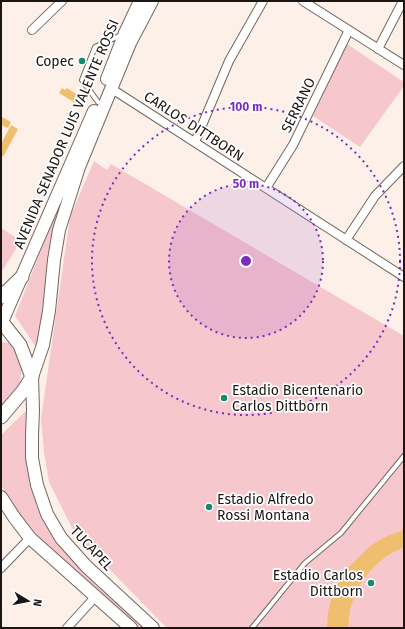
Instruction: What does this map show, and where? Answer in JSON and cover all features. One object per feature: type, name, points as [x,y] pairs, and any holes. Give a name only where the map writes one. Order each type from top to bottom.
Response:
[{"type":"main road","name":"AVENIDA SENADOR LUIS VALENTE ROSSI","points":[[1,323],[98,102],[124,33],[140,1]]},
{"type":"main road","name":"AVENIDA SENADOR LUIS VALENTE ROSSI","points":[[32,377],[43,345],[49,311],[54,260],[59,230],[79,167],[130,43],[152,1]]},
{"type":"main road","points":[[1,297],[22,277]]},
{"type":"main road","points":[[1,323],[20,345],[32,377],[23,391],[1,417]]},
{"type":"main road","name":"TUCAPEL","points":[[32,377],[32,458],[37,485],[47,514],[61,538],[86,566],[152,628]]},
{"type":"main road","points":[[1,497],[14,518],[30,538],[130,628]]},
{"type":"street","points":[[32,30],[62,1]]},
{"type":"street","points":[[195,142],[229,60],[263,1]]},
{"type":"street","points":[[303,1],[404,65]]},
{"type":"street","points":[[378,49],[403,1]]},
{"type":"street","name":"SERRANO","points":[[266,188],[293,145],[349,30]]},
{"type":"street","name":"CARLOS DITTBORN","points":[[112,89],[404,277]]},
{"type":"street","points":[[346,240],[375,196],[404,166]]},
{"type":"street","points":[[1,568],[30,538]]},
{"type":"street","points":[[67,628],[96,596]]},
{"type":"lane","points":[[98,102],[82,80],[96,47],[124,33]]},
{"type":"lane","points":[[252,628],[305,563],[341,533],[404,456]]},
{"type":"shaded area","points":[[347,44],[404,82],[404,86],[360,147],[313,116]]},
{"type":"shaded area","name":"Estadio Bicentenario Carlos Dittborn","points":[[94,161],[107,170],[111,164],[404,336],[404,628],[167,628],[75,534],[49,482],[41,419],[70,217]]},
{"type":"shaded area","points":[[55,215],[58,216],[47,269],[39,336],[36,347],[15,316]]},
{"type":"shaded area","points":[[3,229],[21,241],[1,273],[1,231]]},
{"type":"shaded area","points":[[1,342],[9,343],[18,356],[22,369],[19,388],[1,409]]},
{"type":"shaded area","points":[[28,409],[27,460],[35,500],[58,545],[145,628],[137,628],[48,547],[24,522],[9,501],[1,484],[1,435]]},
{"type":"building","points":[[62,88],[65,90],[67,88],[81,97],[77,104],[59,93]]},
{"type":"building","points":[[2,117],[11,122],[8,128],[1,125]]},
{"type":"building","points":[[11,125],[18,129],[3,157],[1,156],[1,144]]},
{"type":"building","points":[[404,530],[404,547],[388,555],[378,563],[369,572],[357,589],[350,609],[348,628],[327,628],[328,612],[331,600],[336,587],[347,569],[370,546],[387,536]]},
{"type":"place","name":"Copec","points":[[82,61]]},
{"type":"place","name":"Estadio Bicentenario Carlos Dittborn","points":[[224,398]]},
{"type":"place","name":"Estadio Alfredo Rossi Montana","points":[[209,507]]},
{"type":"place","name":"Estadio Carlos Dittborn","points":[[371,583]]}]
